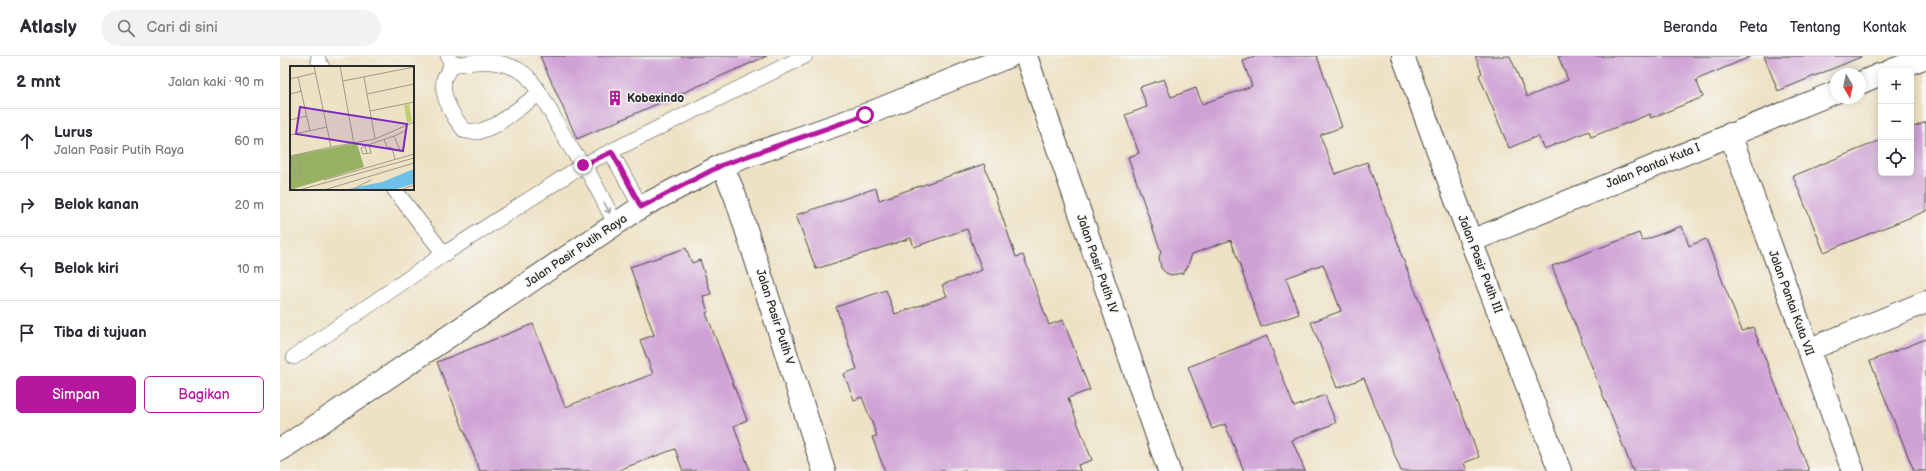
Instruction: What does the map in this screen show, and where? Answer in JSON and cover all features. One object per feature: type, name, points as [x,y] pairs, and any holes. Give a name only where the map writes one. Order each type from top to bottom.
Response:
[{"type":"street","name":"Jalan Pasir Putih Raya","points":[[280,450],[641,207],[722,165],[865,115],[1010,56]]},
{"type":"street","name":"Jalan Pasir Putih IV","points":[[1026,56],[1169,471]]},
{"type":"street","name":"Jalan Pasir Putih III","points":[[1403,56],[1471,241],[1560,471]]},
{"type":"street","points":[[1898,68],[1926,57]]},
{"type":"street","points":[[1866,80],[1878,75]]},
{"type":"street","name":"Jalan Pantai Kuta I","points":[[1471,241],[1830,94]]},
{"type":"street","name":"Jalan Pantai Kuta VII","points":[[1730,134],[1853,471]]},
{"type":"street","name":"Jalan Pasir Putih V","points":[[722,165],[735,195],[824,471]]},
{"type":"street","points":[[1808,350],[1926,302]]},
{"type":"lane","points":[[294,357],[444,254],[583,165],[612,152],[797,57]]},
{"type":"lane","points":[[540,93],[496,125],[478,132],[465,132],[452,114],[446,95],[444,79],[450,60],[492,61],[524,72],[540,93],[571,149],[583,165],[616,224]]},
{"type":"lane","points":[[612,152],[641,207]]},
{"type":"lane","points":[[395,190],[444,254]]},
{"type":"building","name":"Kobexindo","points":[[540,56],[767,56],[577,139]]},
{"type":"building","points":[[1257,56],[1317,56],[1342,127],[1320,135],[1335,174],[1367,162],[1479,457],[1464,463],[1467,471],[1401,471],[1364,378],[1337,388],[1311,322],[1341,311],[1323,264],[1286,278],[1299,314],[1261,327],[1231,240],[1192,254],[1187,268],[1183,273],[1171,275],[1166,273],[1161,268],[1159,257],[1161,252],[1128,157],[1139,153],[1125,115],[1147,107],[1140,87],[1164,79],[1171,97],[1196,88],[1202,104],[1252,86],[1243,61]]},
{"type":"building","points":[[1475,56],[1510,56],[1527,97],[1568,80],[1558,56],[1752,56],[1696,80],[1703,97],[1651,118],[1650,114],[1591,137],[1589,131],[1544,149],[1538,136],[1509,148],[1479,75],[1482,73]]},
{"type":"building","points":[[1764,56],[1861,56],[1834,68],[1830,68],[1830,70],[1778,91]]},
{"type":"building","points":[[1926,122],[1926,211],[1824,252],[1793,176],[1878,141],[1878,176],[1914,176],[1914,127]]},
{"type":"building","points":[[984,164],[1016,257],[1023,255],[1049,325],[1063,320],[1090,390],[1068,398],[1092,460],[1078,465],[1080,471],[885,471],[872,437],[877,436],[862,397],[854,400],[844,374],[857,369],[836,307],[886,290],[895,314],[947,296],[942,285],[982,270],[967,229],[914,247],[911,238],[816,269],[796,215],[876,188],[879,200]]},
{"type":"building","points":[[1682,226],[1689,246],[1706,239],[1742,331],[1753,327],[1809,471],[1633,471],[1552,266],[1639,233],[1642,241]]},
{"type":"building","points":[[686,248],[692,263],[700,260],[711,294],[703,296],[708,312],[706,313],[747,420],[734,426],[750,471],[683,471],[675,449],[616,471],[480,471],[437,362],[533,324],[565,407],[653,374],[640,340],[654,335],[630,267]]},
{"type":"building","points":[[1267,336],[1294,407],[1325,395],[1336,423],[1292,440],[1305,471],[1244,471],[1225,424],[1212,429],[1188,367]]},
{"type":"building","points":[[1926,339],[1926,471],[1914,471],[1870,361]]},
{"type":"place","name":"Kobexindo","points":[[615,98]]},
{"type":"route","points":[[583,165],[612,152],[641,207],[722,165],[865,115]]}]
